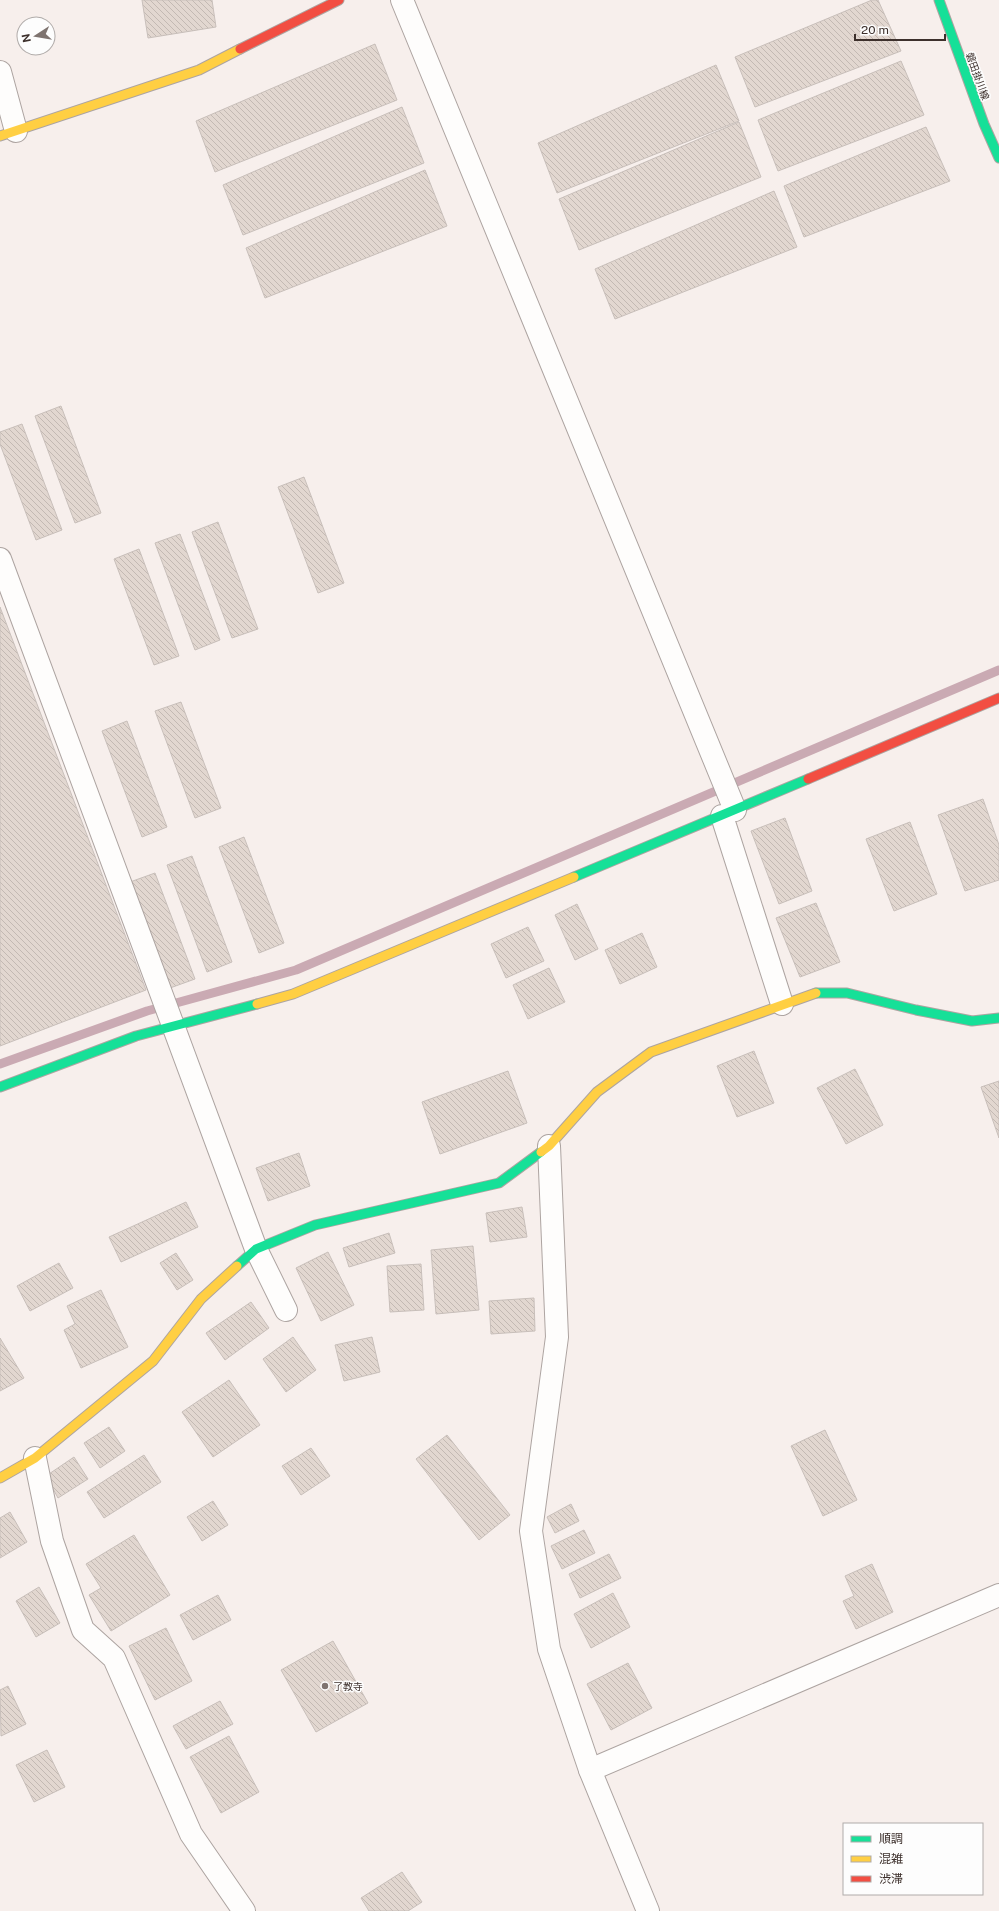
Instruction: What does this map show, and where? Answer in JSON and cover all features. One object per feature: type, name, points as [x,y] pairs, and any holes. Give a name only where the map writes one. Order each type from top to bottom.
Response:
[{"type":"street","points":[[0,72],[8,133],[199,70],[339,0]]},
{"type":"street","points":[[402,0],[729,813],[782,1004]]},
{"type":"street","name":"磐田掛川線","points":[[939,0],[984,124],[999,158]]},
{"type":"street","points":[[0,559],[256,1249],[286,1310]]},
{"type":"street","points":[[0,1087],[136,1036],[293,994],[729,813],[999,698]]},
{"type":"street","points":[[2,1472],[34,1458],[153,1361],[201,1299],[256,1249],[315,1225],[499,1183],[549,1146],[597,1092],[652,1052],[814,993],[847,993],[916,1010],[972,1021],[999,1018]]},
{"type":"street","points":[[549,1146],[557,1337],[531,1531],[549,1649],[590,1770],[642,1909]]},
{"type":"street","points":[[34,1458],[52,1541],[83,1630],[114,1658],[191,1834],[244,1911]]},
{"type":"street","points":[[590,1770],[999,1595]]},
{"type":"building","points":[[142,0],[212,0],[216,27],[148,38]]},
{"type":"building","points":[[872,0],[878,0],[901,51],[755,107],[735,57]]},
{"type":"building","points":[[375,44],[397,100],[215,172],[196,121]]},
{"type":"building","points":[[901,61],[924,115],[778,171],[758,120]]},
{"type":"building","points":[[716,65],[739,121],[557,193],[538,143]]},
{"type":"building","points":[[402,107],[424,163],[243,235],[223,185]]},
{"type":"building","points":[[739,122],[761,177],[579,250],[559,199]]},
{"type":"building","points":[[926,127],[950,181],[804,237],[784,186]]},
{"type":"building","points":[[425,170],[447,226],[265,298],[246,248]]},
{"type":"building","points":[[774,191],[797,247],[615,319],[595,269]]},
{"type":"building","points":[[61,406],[101,513],[75,523],[35,416]]},
{"type":"building","points":[[22,424],[62,530],[36,540],[0,444],[0,432]]},
{"type":"building","points":[[304,477],[344,583],[318,593],[278,487]]},
{"type":"building","points":[[218,522],[258,629],[232,638],[192,532]]},
{"type":"building","points":[[180,534],[220,640],[195,650],[155,543]]},
{"type":"building","points":[[139,549],[179,656],[154,665],[114,559]]},
{"type":"building","points":[[0,607],[146,990],[0,1046]]},
{"type":"building","points":[[181,702],[221,808],[195,818],[155,711]]},
{"type":"building","points":[[127,721],[167,827],[142,837],[102,731]]},
{"type":"building","points":[[983,799],[999,845],[999,880],[965,891],[938,815]]},
{"type":"building","points":[[785,818],[812,891],[779,904],[751,831]]},
{"type":"building","points":[[910,822],[937,894],[894,911],[866,839]]},
{"type":"building","points":[[244,837],[284,943],[259,953],[219,847]]},
{"type":"building","points":[[192,856],[232,962],[207,972],[167,865]]},
{"type":"building","points":[[155,873],[195,979],[170,988],[130,882]]},
{"type":"building","points":[[816,903],[840,962],[800,977],[776,918]]},
{"type":"building","points":[[577,904],[598,949],[575,960],[555,915]]},
{"type":"building","points":[[528,927],[544,961],[506,978],[491,944]]},
{"type":"building","points":[[642,933],[657,967],[620,984],[605,950]]},
{"type":"building","points":[[549,968],[565,1002],[528,1019],[513,985]]},
{"type":"building","points":[[754,1051],[774,1103],[737,1117],[717,1066]]},
{"type":"building","points":[[855,1069],[883,1125],[846,1144],[817,1088]]},
{"type":"building","points":[[508,1071],[527,1123],[440,1154],[422,1102]]},
{"type":"building","points":[[999,1081],[999,1138],[981,1087]]},
{"type":"building","points":[[299,1153],[310,1186],[268,1201],[256,1168]]},
{"type":"building","points":[[186,1202],[198,1227],[121,1262],[109,1237]]},
{"type":"building","points":[[522,1207],[527,1237],[490,1242],[486,1213]]},
{"type":"building","points":[[389,1233],[395,1253],[349,1267],[343,1248]]},
{"type":"building","points":[[473,1246],[479,1310],[436,1314],[431,1250]]},
{"type":"building","points":[[328,1252],[354,1305],[321,1321],[296,1268]]},
{"type":"building","points":[[176,1253],[193,1280],[177,1290],[160,1263]]},
{"type":"building","points":[[59,1263],[73,1288],[30,1311],[17,1286]]},
{"type":"building","points":[[421,1264],[424,1310],[390,1312],[387,1266]]},
{"type":"building","points":[[101,1290],[128,1347],[81,1368],[64,1330],[75,1324],[67,1306]]},
{"type":"building","points":[[534,1298],[535,1331],[491,1334],[489,1301]]},
{"type":"building","points":[[251,1302],[269,1328],[225,1360],[206,1333]]},
{"type":"building","points":[[293,1337],[316,1370],[286,1392],[263,1359]]},
{"type":"building","points":[[372,1337],[380,1372],[344,1381],[335,1345]]},
{"type":"building","points":[[0,1338],[24,1378],[0,1391]]},
{"type":"building","points":[[229,1380],[260,1425],[213,1457],[182,1412]]},
{"type":"building","points":[[109,1427],[125,1451],[100,1468],[84,1443]]},
{"type":"building","points":[[825,1430],[857,1500],[823,1516],[791,1446]]},
{"type":"building","points":[[447,1435],[510,1515],[479,1540],[416,1459]]},
{"type":"building","points":[[311,1448],[330,1476],[301,1495],[282,1466]]},
{"type":"building","points":[[144,1455],[161,1482],[104,1518],[87,1492]]},
{"type":"building","points":[[74,1457],[88,1479],[58,1498],[46,1476]]},
{"type":"building","points":[[213,1501],[228,1525],[202,1541],[187,1517]]},
{"type":"building","points":[[571,1504],[579,1521],[555,1533],[547,1517]]},
{"type":"building","points":[[10,1512],[27,1542],[0,1558],[0,1518]]},
{"type":"building","points":[[584,1530],[595,1553],[562,1569],[551,1546]]},
{"type":"building","points":[[134,1535],[170,1595],[111,1631],[89,1595],[101,1588],[86,1564]]},
{"type":"building","points":[[609,1554],[621,1578],[580,1598],[569,1574]]},
{"type":"building","points":[[872,1564],[893,1612],[856,1629],[843,1601],[854,1596],[845,1576]]},
{"type":"building","points":[[39,1587],[60,1623],[36,1637],[16,1601]]},
{"type":"building","points":[[613,1593],[630,1627],[591,1648],[574,1614]]},
{"type":"building","points":[[218,1595],[231,1620],[193,1640],[180,1615]]},
{"type":"building","points":[[166,1628],[192,1681],[155,1700],[129,1646]]},
{"type":"building","name":"了教寺","points":[[333,1641],[368,1703],[316,1732],[281,1670]]},
{"type":"building","points":[[628,1663],[652,1708],[611,1730],[587,1684]]},
{"type":"building","points":[[8,1686],[26,1724],[1,1736],[0,1690]]},
{"type":"building","points":[[220,1701],[233,1724],[186,1749],[173,1726]]},
{"type":"building","points":[[229,1736],[259,1792],[221,1813],[190,1757]]},
{"type":"building","points":[[47,1750],[65,1787],[34,1802],[16,1765]]},
{"type":"building","points":[[402,1872],[422,1902],[408,1911],[369,1911],[361,1898]]},
{"type":"waterway","points":[[0,1064],[147,1011],[296,970],[999,670]]},
{"type":"traffic: fast","points":[[939,0],[984,124],[999,158]]},
{"type":"traffic: fast","points":[[574,877],[808,779]]},
{"type":"traffic: fast","points":[[816,993],[847,993],[916,1010],[972,1021],[999,1018]]},
{"type":"traffic: fast","points":[[0,1087],[136,1036],[257,1004]]},
{"type":"traffic: fast","points":[[237,1266],[256,1249],[315,1225],[499,1183],[541,1152]]},
{"type":"traffic: slow","points":[[0,136],[199,70],[240,49]]},
{"type":"traffic: slow","points":[[257,1004],[293,994],[574,877]]},
{"type":"traffic: slow","points":[[541,1152],[549,1146],[597,1092],[651,1052],[816,993]]},
{"type":"traffic: slow","points":[[0,1478],[35,1458],[153,1361],[201,1299],[237,1266]]},
{"type":"traffic: jam","points":[[240,49],[339,0]]},
{"type":"traffic: jam","points":[[808,779],[999,698]]},
{"type":"place","name":"了教寺","points":[[325,1686]]}]
